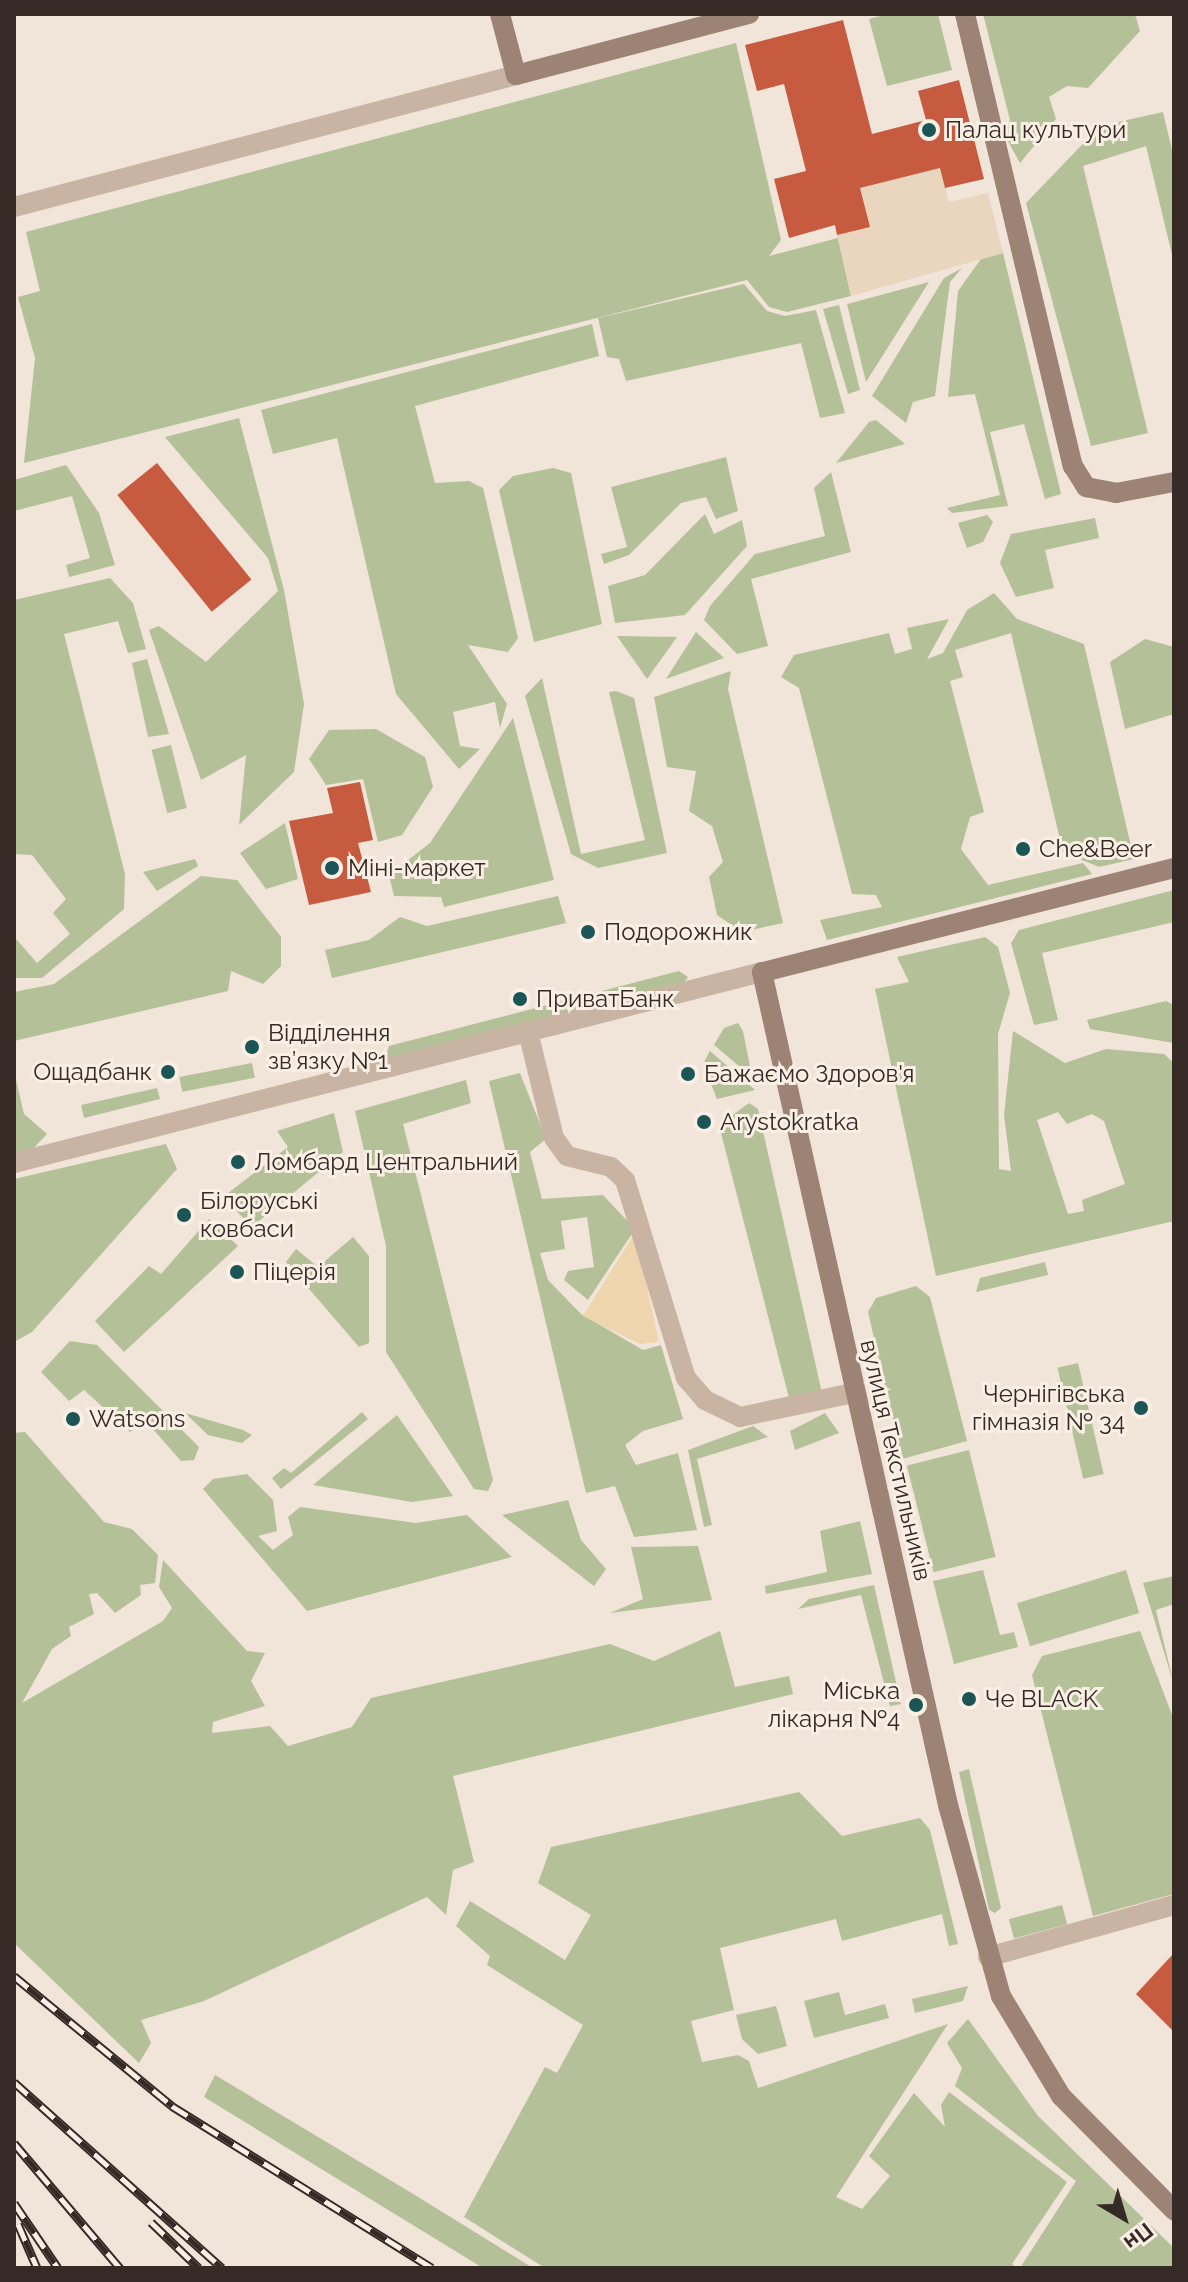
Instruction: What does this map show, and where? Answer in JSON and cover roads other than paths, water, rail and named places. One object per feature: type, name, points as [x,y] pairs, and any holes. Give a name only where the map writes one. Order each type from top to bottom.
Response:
[{"type":"street","points":[[500,14],[516,75]]},
{"type":"street","points":[[14,207],[749,14]]},
{"type":"street","points":[[965,14],[1073,466],[1086,487],[1116,493],[1174,482]]},
{"type":"street","points":[[14,1163],[529,1036],[762,972],[1174,868]]},
{"type":"street","name":"вулиця Текстильників","points":[[762,972],[853,1393],[988,1957],[1001,1996],[1061,2096],[1174,2210]]},
{"type":"street","points":[[529,1036],[554,1138],[567,1156],[611,1167],[625,1180],[686,1378],[705,1400],[740,1417],[853,1393]]},
{"type":"street","points":[[988,1957],[1174,1905]]},
{"type":"railway","points":[[14,1976],[172,2106],[432,2268]]},
{"type":"railway","points":[[14,2082],[222,2268]]},
{"type":"railway","points":[[14,2143],[120,2268]]},
{"type":"railway","points":[[14,2203],[58,2268]]},
{"type":"railway","points":[[151,2222],[199,2268]]},
{"type":"railway","points":[[18,2224],[37,2268]]},
{"type":"place","name":"Палац культури","points":[[929,130]]},
{"type":"place","name":"Che&Beer","points":[[1023,849]]},
{"type":"place","name":"Міні-маркет","points":[[332,868]]},
{"type":"place","name":"Подорожник","points":[[588,932]]},
{"type":"place","name":"ПриватБанк","points":[[520,999]]},
{"type":"place","name":"Відділення зв’язку №1","points":[[252,1047]]},
{"type":"place","name":"Ощадбанк","points":[[168,1072]]},
{"type":"place","name":"Бажаємо Здоров'я","points":[[688,1074]]},
{"type":"place","name":"Arystokratka","points":[[704,1122]]},
{"type":"place","name":"Ломбард Центральний","points":[[238,1162]]},
{"type":"place","name":"Білоруські ковбаси","points":[[184,1215]]},
{"type":"place","name":"Піцерія","points":[[237,1272]]},
{"type":"place","name":"Чернігівська гімназія № 34","points":[[1141,1408]]},
{"type":"place","name":"Watsons","points":[[73,1419]]},
{"type":"place","name":"Че BLACK","points":[[969,1699]]},
{"type":"place","name":"Міська лікарня №4","points":[[916,1705]]}]
